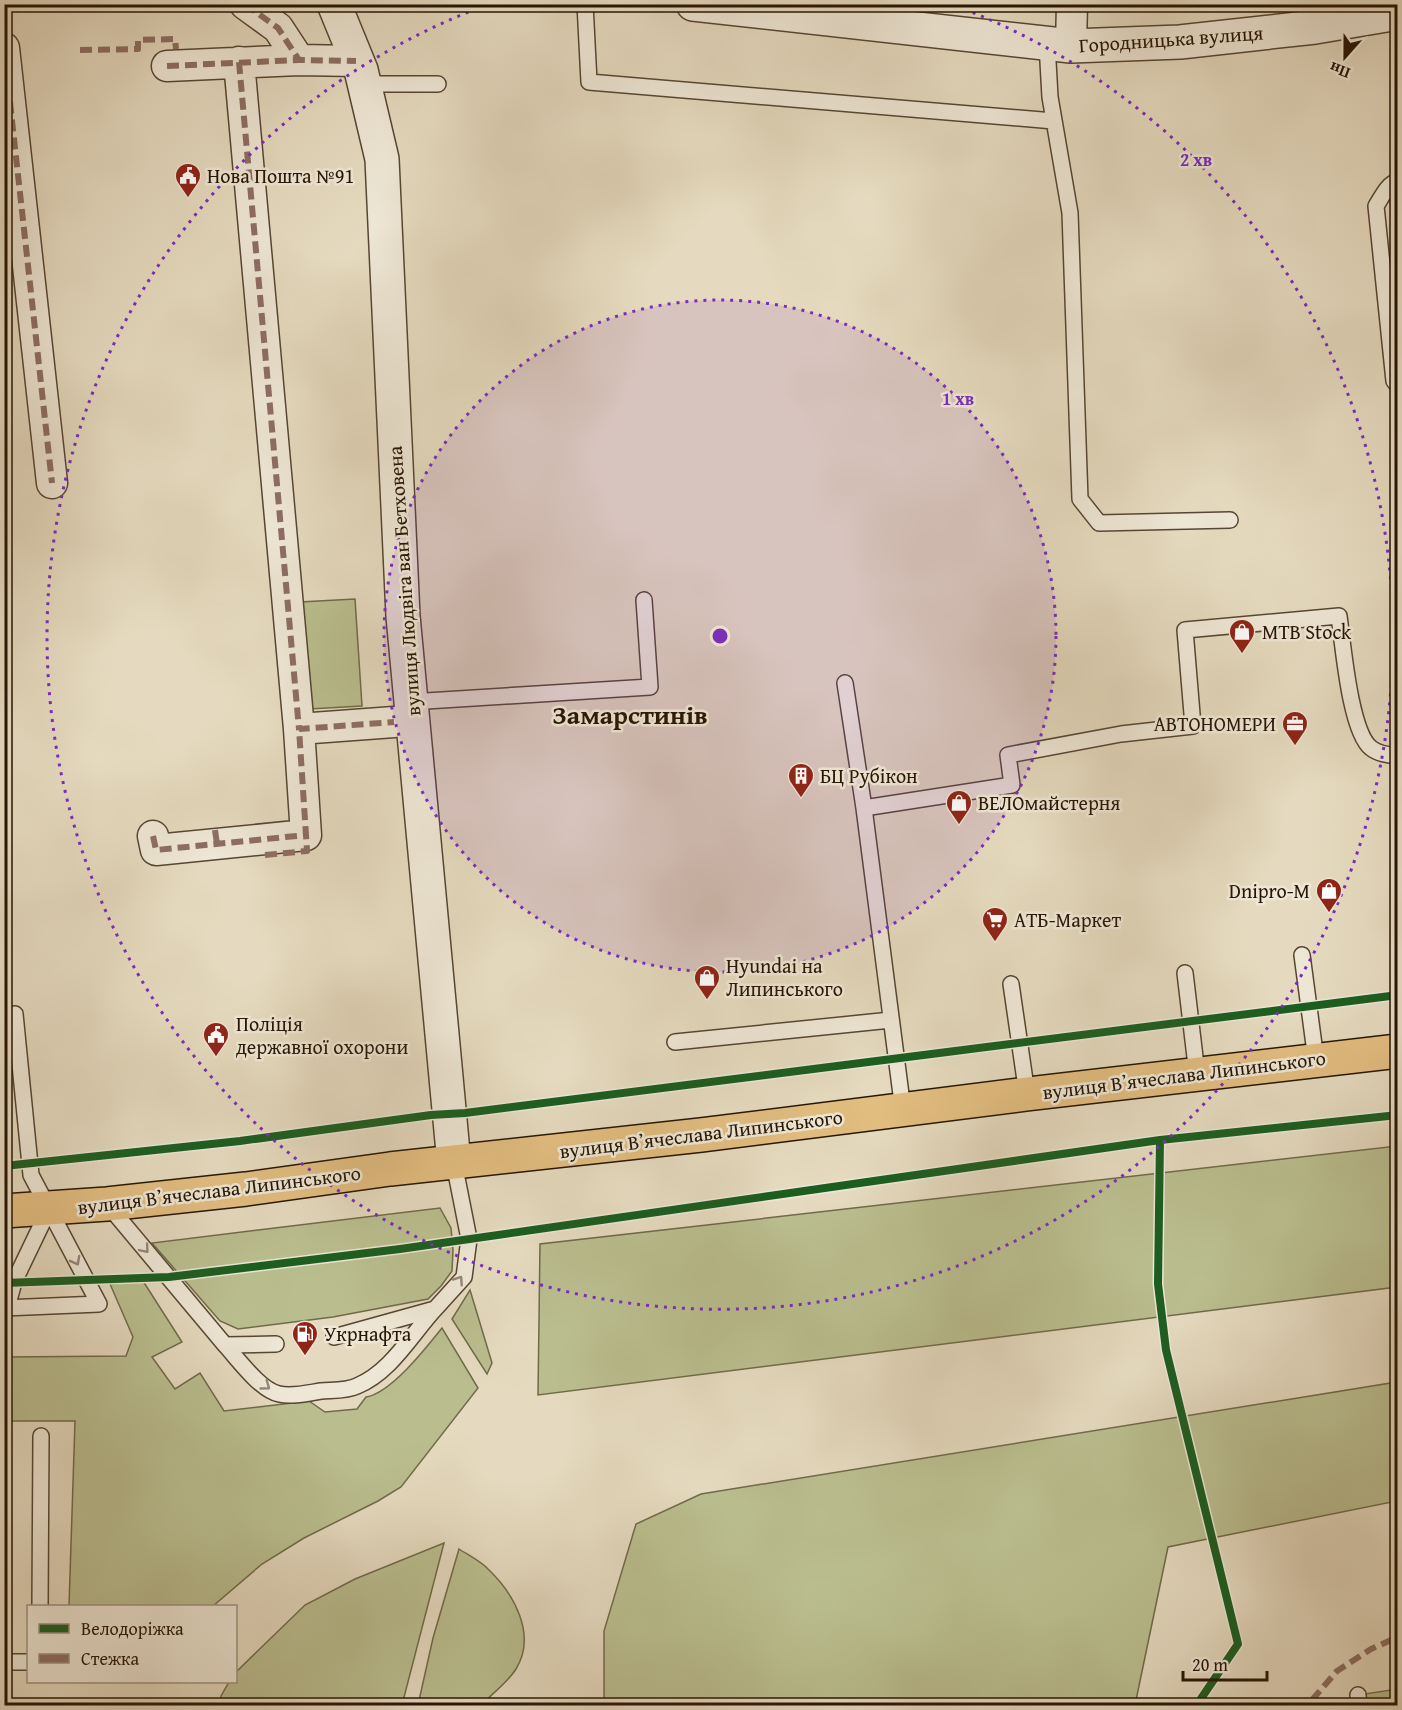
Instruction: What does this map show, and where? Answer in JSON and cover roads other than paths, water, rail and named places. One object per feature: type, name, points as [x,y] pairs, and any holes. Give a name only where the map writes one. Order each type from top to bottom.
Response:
[{"type":"main road","name":"вулиця Вʼячеслава Липинського","points":[[4,1210],[107,1204],[246,1189],[390,1169],[1398,1051]]},
{"type":"street","points":[[244,4],[278,28],[299,60]]},
{"type":"street","name":"вулиця Людвіга ван Бетховена","points":[[334,4],[360,72],[382,159],[403,616],[402,712],[454,1163]]},
{"type":"street","name":"Городницька вулиця","points":[[693,4],[1059,45],[1180,42],[1315,27],[1398,13]]},
{"type":"street","points":[[1059,45],[1072,4]]},
{"type":"street","points":[[4,48],[52,483]]},
{"type":"street","points":[[167,66],[299,60],[360,72]]},
{"type":"street","points":[[239,62],[299,729],[307,851],[265,855]]},
{"type":"street","points":[[299,729],[402,712]]},
{"type":"street","points":[[153,836],[156,850],[216,837],[306,834]]},
{"type":"lane","points":[[585,4],[589,82],[1054,121]]},
{"type":"lane","points":[[1059,45],[1050,97],[1070,213],[1080,499],[1099,524],[1230,520]]},
{"type":"lane","points":[[360,72],[438,84]]},
{"type":"lane","points":[[1398,181],[1385,190],[1377,206],[1394,381],[1398,386]]},
{"type":"lane","points":[[402,712],[651,687],[644,600]]},
{"type":"lane","points":[[864,808],[1012,785],[1008,755],[1121,734],[1193,726],[1185,630],[1339,616],[1355,719],[1362,736],[1370,748],[1383,754],[1398,756]]},
{"type":"lane","points":[[845,683],[864,808],[903,1110]]},
{"type":"lane","points":[[1302,955],[1316,1060]]},
{"type":"lane","points":[[1185,973],[1197,1074]]},
{"type":"lane","points":[[1011,984],[1027,1094]]},
{"type":"lane","points":[[15,1014],[31,1175],[49,1209],[99,1304],[6,1308],[14,1282],[49,1209]]},
{"type":"lane","points":[[675,1042],[891,1020]]},
{"type":"lane","points":[[107,1204],[260,1383],[278,1394],[294,1395],[355,1387],[375,1376],[398,1355],[414,1332],[464,1277],[470,1239],[454,1163]]},
{"type":"lane","points":[[334,1337],[435,1309]]},
{"type":"lane","points":[[225,1344],[276,1344]]},
{"type":"lane","points":[[40,1605],[41,1436]]},
{"type":"lane","points":[[4,1662],[27,1662]]},
{"type":"place","name":"Нова Пошта №91","points":[[188,199]]},
{"type":"place","name":"MTB Stock","points":[[1242,655]]},
{"type":"place","name":"АВТОНОМЕРИ","points":[[1295,747]]},
{"type":"place","name":"БЦ Рубікон","points":[[801,799]]},
{"type":"place","name":"ВЕЛОмайстерня","points":[[959,826]]},
{"type":"place","name":"Dnipro-M","points":[[1329,914]]},
{"type":"place","name":"АТБ-Маркет","points":[[995,943]]},
{"type":"place","name":"Hyundai на Липинського","points":[[707,1001]]},
{"type":"place","name":"Поліція державної охорони","points":[[216,1058]]},
{"type":"place","name":"Укрнафта","points":[[305,1357]]},
{"type":"district","name":"Замарстинів","points":[[630,715]]}]
